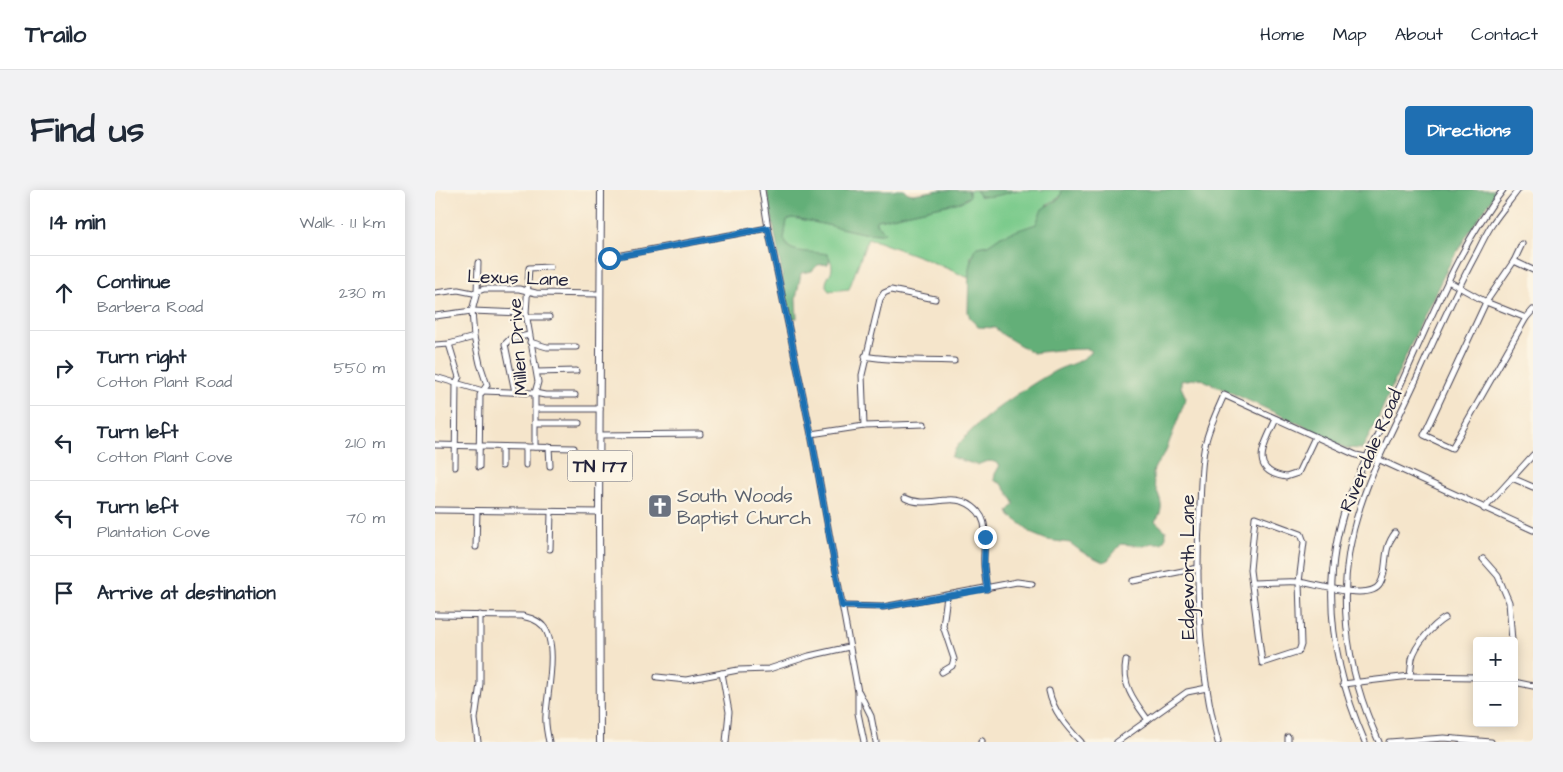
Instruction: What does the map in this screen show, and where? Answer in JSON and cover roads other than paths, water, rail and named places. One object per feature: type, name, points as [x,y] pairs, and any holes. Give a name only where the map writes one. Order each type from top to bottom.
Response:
[{"type":"main road","name":"TN 177","points":[[599,742],[601,190]]},
{"type":"street","points":[[763,190],[768,228],[811,434],[858,692],[858,713],[864,742]]},
{"type":"street","name":"Riverdale Road","points":[[1365,742],[1349,704],[1333,636],[1332,589],[1341,522],[1351,492],[1448,282],[1490,206],[1503,190]]},
{"type":"street","name":"Riverdale Road","points":[[1379,742],[1363,706],[1356,682],[1346,630],[1345,590],[1347,563],[1353,532],[1365,492],[1458,286],[1492,224],[1518,190]]},
{"type":"street","points":[[600,259],[768,228]]},
{"type":"street","points":[[1522,244],[1514,261],[1486,302],[1424,435],[1452,448],[1525,318],[1533,310]]},
{"type":"street","points":[[1514,261],[1533,270]]},
{"type":"street","points":[[478,263],[477,292],[472,311],[474,336],[487,385],[480,395],[479,467]]},
{"type":"street","name":"Millen Drive","points":[[535,447],[535,393],[538,384],[526,315],[529,268],[551,267]]},
{"type":"street","points":[[1448,282],[1486,302],[1525,318]]},
{"type":"street","name":"Lexus Lane","points":[[435,293],[458,290],[477,292],[487,289],[522,289],[536,293],[600,294]]},
{"type":"street","points":[[865,426],[862,383],[865,356],[877,306],[884,293],[887,290],[894,290],[935,299]]},
{"type":"street","points":[[435,316],[472,311],[549,317]]},
{"type":"street","points":[[515,392],[505,344],[510,339],[529,335]]},
{"type":"street","points":[[435,344],[449,344],[474,336]]},
{"type":"street","points":[[530,342],[544,346],[577,347]]},
{"type":"street","points":[[449,344],[459,377],[456,383],[455,467]]},
{"type":"street","points":[[865,356],[891,360],[928,359],[954,361]]},
{"type":"street","points":[[537,372],[576,371]]},
{"type":"street","points":[[435,377],[483,391],[575,395]]},
{"type":"street","name":"Edgeworth Lane","points":[[1218,742],[1207,688],[1199,620],[1198,568],[1204,452],[1211,425],[1224,395],[1276,419]]},
{"type":"street","points":[[535,409],[600,408]]},
{"type":"street","points":[[1315,437],[1297,472],[1285,477],[1271,472],[1264,467],[1261,456],[1263,447],[1276,419],[1356,455],[1379,460],[1533,530]]},
{"type":"street","points":[[535,423],[579,423]]},
{"type":"street","points":[[811,434],[865,426],[924,424]]},
{"type":"street","points":[[600,435],[700,434]]},
{"type":"street","points":[[435,445],[574,448],[574,466]]},
{"type":"street","points":[[502,446],[502,466]]},
{"type":"street","points":[[526,447],[526,465]]},
{"type":"street","points":[[549,447],[550,466]]},
{"type":"street","points":[[1484,509],[1533,455]]},
{"type":"street","points":[[1512,478],[1533,487]]},
{"type":"street","points":[[905,498],[918,502],[959,500],[966,502],[978,512],[985,530],[984,554],[987,589]]},
{"type":"street","points":[[435,510],[599,512]]},
{"type":"street","points":[[476,547],[477,511]]},
{"type":"street","points":[[551,512],[551,549]]},
{"type":"street","points":[[1255,517],[1301,534],[1304,542],[1299,582],[1301,645],[1299,651],[1262,663],[1250,570],[1255,517]]},
{"type":"street","points":[[1253,583],[1299,582],[1332,589],[1367,592],[1380,585],[1388,543],[1395,533]]},
{"type":"street","points":[[1483,559],[1499,576],[1509,602],[1512,637]]},
{"type":"street","points":[[1133,581],[1198,568]]},
{"type":"street","points":[[842,606],[883,607],[1017,582],[1032,584]]},
{"type":"street","points":[[942,672],[952,666],[954,659],[943,626],[947,596]]},
{"type":"street","points":[[435,615],[522,616],[534,620],[543,626],[548,634],[551,648],[550,685],[546,720],[549,742]]},
{"type":"street","points":[[478,742],[475,719],[480,684],[480,615]]},
{"type":"street","points":[[1410,676],[1415,651],[1435,624],[1445,618]]},
{"type":"street","points":[[657,678],[686,680],[738,670],[769,670],[809,656],[849,647]]},
{"type":"street","points":[[1126,661],[1125,675],[1129,693],[1148,720]]},
{"type":"street","points":[[722,673],[729,712],[726,742]]},
{"type":"street","points":[[1343,684],[1410,676],[1473,677]]},
{"type":"street","points":[[1518,683],[1533,686]]},
{"type":"street","points":[[1117,742],[1187,692],[1207,688]]},
{"type":"street","points":[[1049,691],[1055,709],[1081,742]]},
{"type":"street","points":[[858,692],[871,716],[876,742]]},
{"type":"street","points":[[1389,742],[1444,738],[1491,742]]},
{"type":"place","name":"South Woods Baptist Church","points":[[660,506]]}]
